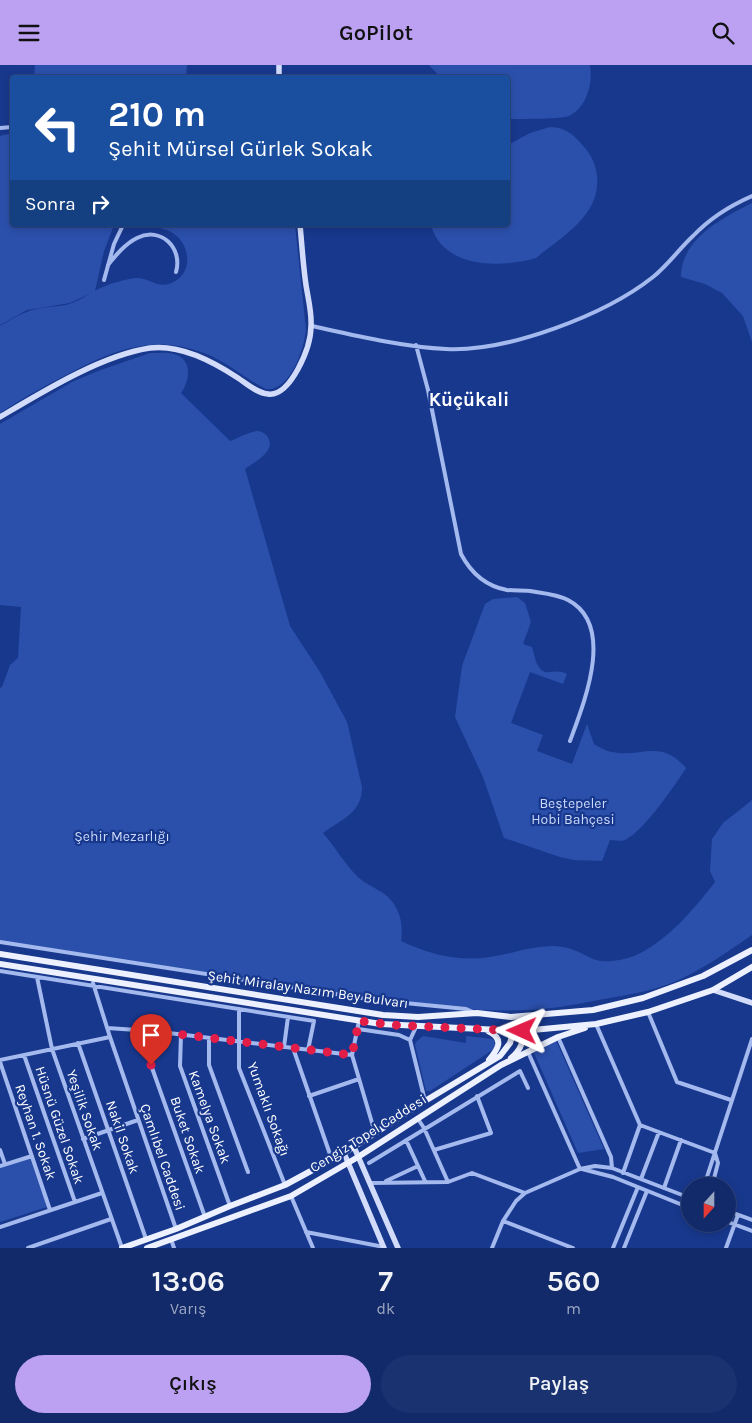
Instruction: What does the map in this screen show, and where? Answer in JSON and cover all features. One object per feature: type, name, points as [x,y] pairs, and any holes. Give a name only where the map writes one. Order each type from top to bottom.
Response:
[{"type":"main road","name":"Şehit Miralay Nazım Bey Bulvarı","points":[[0,954],[384,1015],[418,1017],[477,1013],[511,1017],[593,1010],[644,998],[703,976],[752,949]]},
{"type":"main road","name":"Şehit Miralay Nazım Bey Bulvarı","points":[[0,964],[92,982],[314,1017],[416,1027],[487,1030],[596,1024],[648,1012],[713,990],[752,967]]},
{"type":"main road","points":[[518,1029],[526,1016]]},
{"type":"main road","points":[[500,1065],[516,1054],[523,1040],[511,1017]]},
{"type":"main road","name":"Cengiz Topel Caddesi","points":[[147,1248],[291,1196],[358,1157],[500,1065],[558,1037],[596,1024]]},
{"type":"main road","name":"Cengiz Topel Caddesi","points":[[122,1248],[176,1229],[285,1185],[332,1160],[500,1056],[506,1051],[518,1029]]},
{"type":"main road","points":[[486,1064],[498,1050],[499,1046],[495,1035],[487,1030]]},
{"type":"street","points":[[312,326],[446,349],[485,347],[527,338],[572,321],[633,291],[654,276],[708,221],[726,209],[752,196]]},
{"type":"street","points":[[104,280],[114,244],[123,227]]},
{"type":"street","points":[[0,417],[70,377],[125,355],[151,348],[173,349],[196,356],[218,365],[256,390],[267,394],[274,394],[286,387],[296,374],[309,344],[312,326],[300,227]]},
{"type":"street","points":[[108,265],[121,250],[137,238],[157,235],[166,239],[174,249],[178,259],[176,272]]},
{"type":"street","points":[[416,345],[428,390],[461,554],[467,566],[476,576],[488,584],[507,590],[530,591],[568,600],[587,617],[591,627],[593,643],[591,672],[585,700],[570,741]]},
{"type":"street","points":[[0,942],[374,1000],[466,1009],[477,1013]]},
{"type":"street","points":[[0,971],[36,977],[92,982],[288,1017],[314,1017],[308,1050]]},
{"type":"street","name":"Yeşilik Sokak","points":[[36,977],[52,1049],[122,1248]]},
{"type":"street","name":"Çamlıbel Caddesi","points":[[92,982],[176,1229]]},
{"type":"street","points":[[713,990],[752,1003]]},
{"type":"street","name":"Yumaklı Sokağı","points":[[240,1009],[239,1068],[285,1185]]},
{"type":"street","points":[[648,1012],[677,1082],[731,1100]]},
{"type":"street","points":[[284,1047],[288,1017]]},
{"type":"street","points":[[359,1021],[352,1055],[375,1133]]},
{"type":"street","points":[[596,1024],[640,1125],[623,1173]]},
{"type":"street","points":[[416,1027],[410,1040],[425,1101]]},
{"type":"street","points":[[107,1028],[181,1034],[352,1055]]},
{"type":"street","points":[[358,1029],[399,1035],[410,1040]]},
{"type":"street","name":"Buket Sokak","points":[[152,1031],[151,1065],[205,1217]]},
{"type":"street","name":"Kamelya Sokak","points":[[181,1034],[180,1066],[230,1206]]},
{"type":"street","points":[[0,1061],[110,1037]]},
{"type":"street","points":[[558,1037],[611,1157],[612,1168]]},
{"type":"street","points":[[209,1038],[209,1065],[248,1172]]},
{"type":"street","points":[[707,1177],[752,1039]]},
{"type":"street","name":"Nakil Sokak","points":[[78,1043],[146,1239]]},
{"type":"street","points":[[292,1048],[332,1160]]},
{"type":"street","points":[[528,1052],[580,1169]]},
{"type":"street","name":"Hüsnü Güzel Sokak","points":[[24,1055],[75,1202]]},
{"type":"street","name":"Reyhan 1. Sokak","points":[[0,1061],[50,1210]]},
{"type":"street","points":[[369,1163],[520,1071],[528,1088]]},
{"type":"street","points":[[309,1096],[359,1079]]},
{"type":"street","points":[[434,1150],[491,1133],[477,1096]]},
{"type":"street","points":[[417,1117],[424,1128],[448,1182]]},
{"type":"street","points":[[83,1139],[138,1120]]},
{"type":"street","points":[[640,1125],[715,1153]]},
{"type":"street","points":[[641,1179],[659,1132]]},
{"type":"street","points":[[406,1139],[425,1181]]},
{"type":"street","points":[[664,1188],[681,1140]]},
{"type":"street","points":[[354,1147],[398,1248]]},
{"type":"street","points":[[0,1150],[2,1165],[32,1156]]},
{"type":"street","points":[[344,1153],[384,1247]]},
{"type":"street","points":[[714,1177],[718,1163],[715,1153]]},
{"type":"street","points":[[384,1182],[418,1166]]},
{"type":"street","points":[[492,1248],[503,1221],[516,1201],[525,1193],[580,1169],[595,1166],[612,1168],[681,1195]]},
{"type":"street","points":[[580,1169],[613,1177],[681,1204]]},
{"type":"street","points":[[370,1183],[448,1182],[472,1173],[525,1193]]},
{"type":"street","points":[[613,1248],[638,1187]]},
{"type":"street","points":[[624,1248],[647,1191]]},
{"type":"street","points":[[0,1227],[102,1193]]},
{"type":"street","points":[[291,1196],[313,1248]]},
{"type":"street","points":[[736,1220],[738,1215],[752,1220]]},
{"type":"street","points":[[28,1248],[111,1219]]},
{"type":"street","points":[[503,1221],[572,1248]]},
{"type":"street","points":[[736,1226],[752,1231]]},
{"type":"street","points":[[306,1231],[384,1247]]},
{"type":"street","points":[[726,1248],[731,1233]]},
{"type":"street","points":[[171,1239],[174,1248]]},
{"type":"green space","points":[[35,65],[187,65],[186,75],[34,75]]},
{"type":"green space","points":[[429,65],[590,65],[591,79],[584,101],[569,116],[510,119],[510,75],[438,75]]},
{"type":"green space","points":[[556,127],[574,136],[587,151],[596,168],[597,190],[587,213],[568,233],[536,258],[491,264],[475,262],[460,257],[448,250],[438,239],[432,227],[510,227],[510,144],[530,133]]},
{"type":"green space","points":[[10,134],[10,227],[113,227],[104,251],[95,291],[70,303],[27,310],[0,325],[0,136]]},
{"type":"green space","points":[[752,203],[752,342],[743,316],[722,293],[705,284],[681,277],[683,264],[688,252],[705,231]]},
{"type":"green space","points":[[158,227],[295,227],[306,330],[299,358],[289,377],[275,388],[266,389],[220,360],[185,347],[149,345],[132,347],[83,366],[0,413],[0,326],[25,312],[69,304],[119,281],[141,278],[165,285],[177,280],[185,270],[187,263],[186,250],[179,238]]},
{"type":"green space","name":"Şehir Mezarlığı","points":[[150,353],[171,353],[184,361],[187,365],[188,377],[181,393],[230,441],[257,431],[265,434],[270,441],[264,455],[245,469],[290,626],[320,672],[347,722],[362,787],[359,803],[355,809],[323,833],[357,876],[388,897],[397,908],[402,927],[401,941],[422,950],[455,958],[490,957],[537,947],[554,946],[570,949],[593,959],[603,961],[619,960],[634,956],[669,934],[689,914],[715,882],[710,871],[712,839],[723,823],[752,799],[752,935],[694,972],[657,988],[566,1006],[513,1010],[467,1009],[406,1003],[0,942],[0,688],[10,665],[18,658],[21,607],[0,605],[0,424],[72,382]]},
{"type":"green space","name":"Beştepeler Hobi Bahçesi","points":[[517,597],[525,603],[531,622],[523,644],[532,647],[537,664],[543,671],[559,671],[567,674],[563,684],[530,672],[511,723],[543,735],[537,751],[572,764],[587,724],[594,744],[605,750],[622,753],[659,751],[677,759],[686,768],[657,809],[638,830],[622,841],[610,840],[602,861],[574,860],[560,857],[504,838],[483,777],[455,717],[462,666],[485,604],[493,599]]},
{"type":"green space","points":[[423,1036],[466,1043],[466,1036],[493,1039],[495,1045],[491,1051],[430,1091],[426,1091],[415,1045]]},
{"type":"green space","points":[[554,1036],[604,1149],[578,1153],[531,1046]]},
{"type":"green space","points":[[30,1158],[47,1207],[0,1222],[0,1168]]},
{"type":"district","name":"Küçükali","points":[[469,399]]},
{"type":"route","points":[[151,1065],[152,1031],[352,1055],[359,1021],[416,1027],[522,1031]]}]
